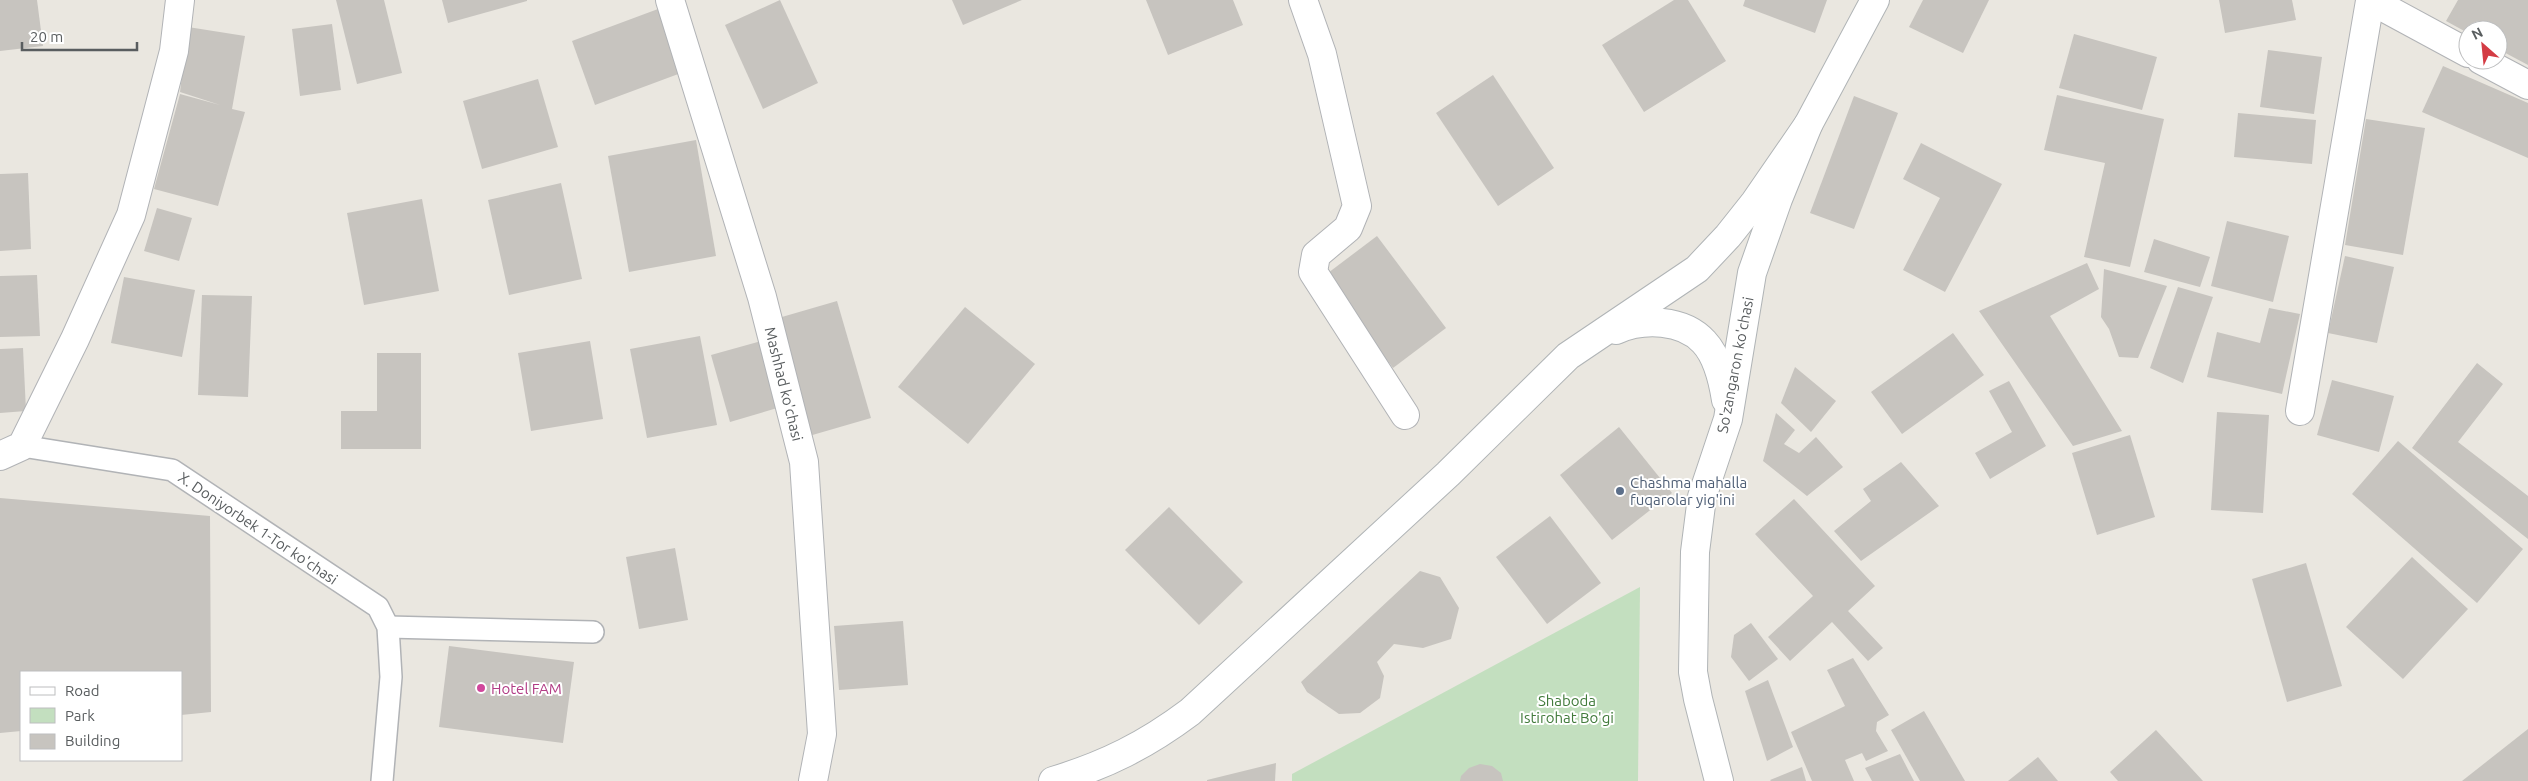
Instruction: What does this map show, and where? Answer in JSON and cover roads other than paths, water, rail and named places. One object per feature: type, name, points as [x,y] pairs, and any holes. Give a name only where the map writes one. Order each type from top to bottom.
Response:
[{"type":"street","points":[[11,451],[75,339],[131,215],[174,50],[180,0]]},
{"type":"street","name":"Mashhad ko'chasi","points":[[670,0],[762,297],[804,462],[822,734],[813,781]]},
{"type":"street","points":[[1304,0],[1322,54],[1357,206],[1348,228],[1316,255],[1313,272],[1405,415]]},
{"type":"street","name":"So'zangaron ko'chasi","points":[[1719,781],[1693,672],[1695,552],[1702,497],[1728,419],[1752,273],[1778,198],[1808,125],[1875,0]]},
{"type":"street","points":[[2300,411],[2370,0],[2458,48]]},
{"type":"street","points":[[2500,70],[2528,85]]},
{"type":"street","points":[[1053,781],[1088,770],[1122,756],[1157,736],[1190,712],[1448,474],[1568,356],[1697,269],[1728,236],[1750,208],[1808,125]]},
{"type":"street","points":[[1568,356],[1624,327],[1653,322],[1684,327],[1704,342],[1718,365],[1724,389],[1728,419]]},
{"type":"lane","name":"X. Doniyorbek 1-Tor ko'chasi","points":[[11,451],[172,470],[378,608],[388,627],[391,678],[382,781]]},
{"type":"lane","points":[[388,627],[592,632]]},
{"type":"place","name":"Chashma mahalla fuqarolar yig'ini","points":[[1620,491]]},
{"type":"place","name":"Hotel FAM","points":[[481,688]]},
{"type":"park label","name":"Shaboda Istirohat Bo'gi","points":[[1567,708]]}]
